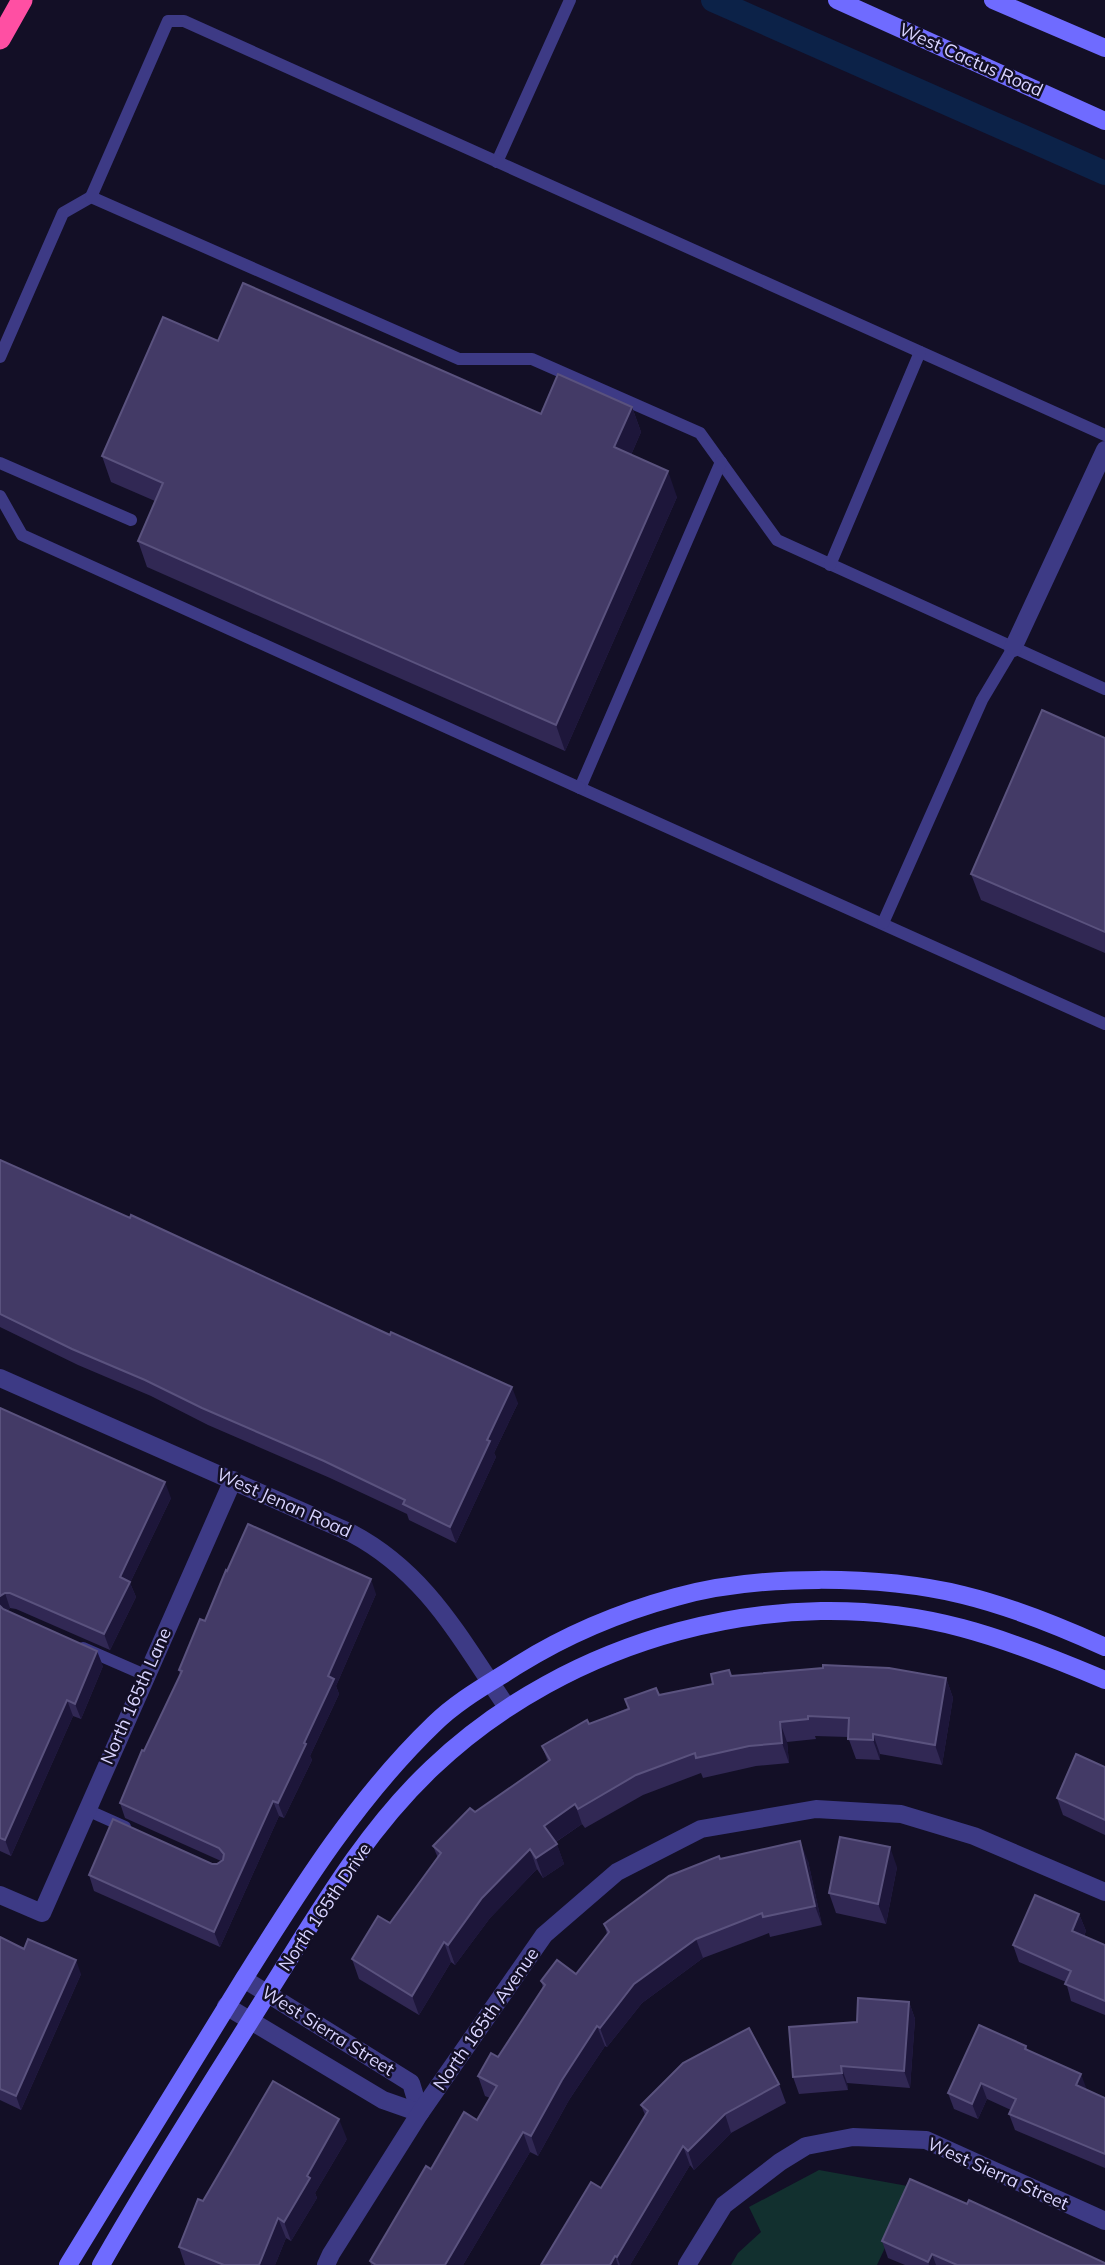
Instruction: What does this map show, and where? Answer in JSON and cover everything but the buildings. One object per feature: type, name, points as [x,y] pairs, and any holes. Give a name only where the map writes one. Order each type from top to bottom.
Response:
[{"type":"highway","points":[[0,39],[22,0]]},
{"type":"street","name":"West Cactus Road","points":[[837,0],[1105,121]]},
{"type":"street","points":[[993,0],[1105,48]]},
{"type":"street","points":[[1013,648],[1105,450]]},
{"type":"street","name":"West Jenan Road","points":[[0,1378],[233,1480],[377,1547],[425,1589],[507,1707]]},
{"type":"street","name":"North 165th Lane","points":[[0,1895],[41,1913],[233,1480]]},
{"type":"street","name":"North 165th Drive","points":[[226,2006],[316,1866],[377,1783],[436,1721],[545,1647],[633,1611],[676,1597],[724,1588],[805,1581],[863,1581],[907,1585],[961,1595],[1054,1624],[1105,1647]]},
{"type":"street","name":"North 165th Drive","points":[[101,2265],[339,1881],[400,1801],[430,1769],[471,1733],[507,1707],[599,1657],[685,1630],[772,1613],[862,1613],[914,1618],[959,1627],[1034,1650],[1105,1680]]},
{"type":"street","name":"North 165th Avenue","points":[[327,2265],[331,2254],[420,2113],[544,1935],[617,1872],[701,1829],[816,1809],[901,1814],[974,1836],[1105,1892]]},
{"type":"street","name":"West Sierra Street","points":[[244,1979],[411,2082],[420,2113]]},
{"type":"street","points":[[68,2265],[226,2006]]},
{"type":"street","name":"West Sierra Street","points":[[226,2006],[383,2100],[420,2113]]},
{"type":"street","name":"West Sierra Street","points":[[687,2265],[724,2206],[780,2162],[806,2146],[853,2137],[926,2140],[1105,2221]]},
{"type":"lane","points":[[497,162],[570,0]]},
{"type":"lane","points":[[0,357],[63,213],[91,197],[168,21],[184,21],[1105,435]]},
{"type":"lane","points":[[91,197],[459,359],[532,359],[701,433],[777,540],[1105,689]]},
{"type":"lane","points":[[830,565],[920,352]]},
{"type":"lane","points":[[580,788],[721,462]]},
{"type":"lane","points":[[0,463],[131,520]]},
{"type":"lane","points":[[0,496],[22,534],[1105,1024]]},
{"type":"lane","points":[[883,923],[982,700],[1013,648]]},
{"type":"lane","points":[[73,1643],[145,1675]]},
{"type":"lane","points":[[87,1810],[133,1831]]},
{"type":"green space","points":[[819,2170],[913,2187],[877,2265],[731,2265],[738,2253],[761,2232],[749,2207]]},
{"type":"waterway","points":[[713,0],[1105,173]]}]
